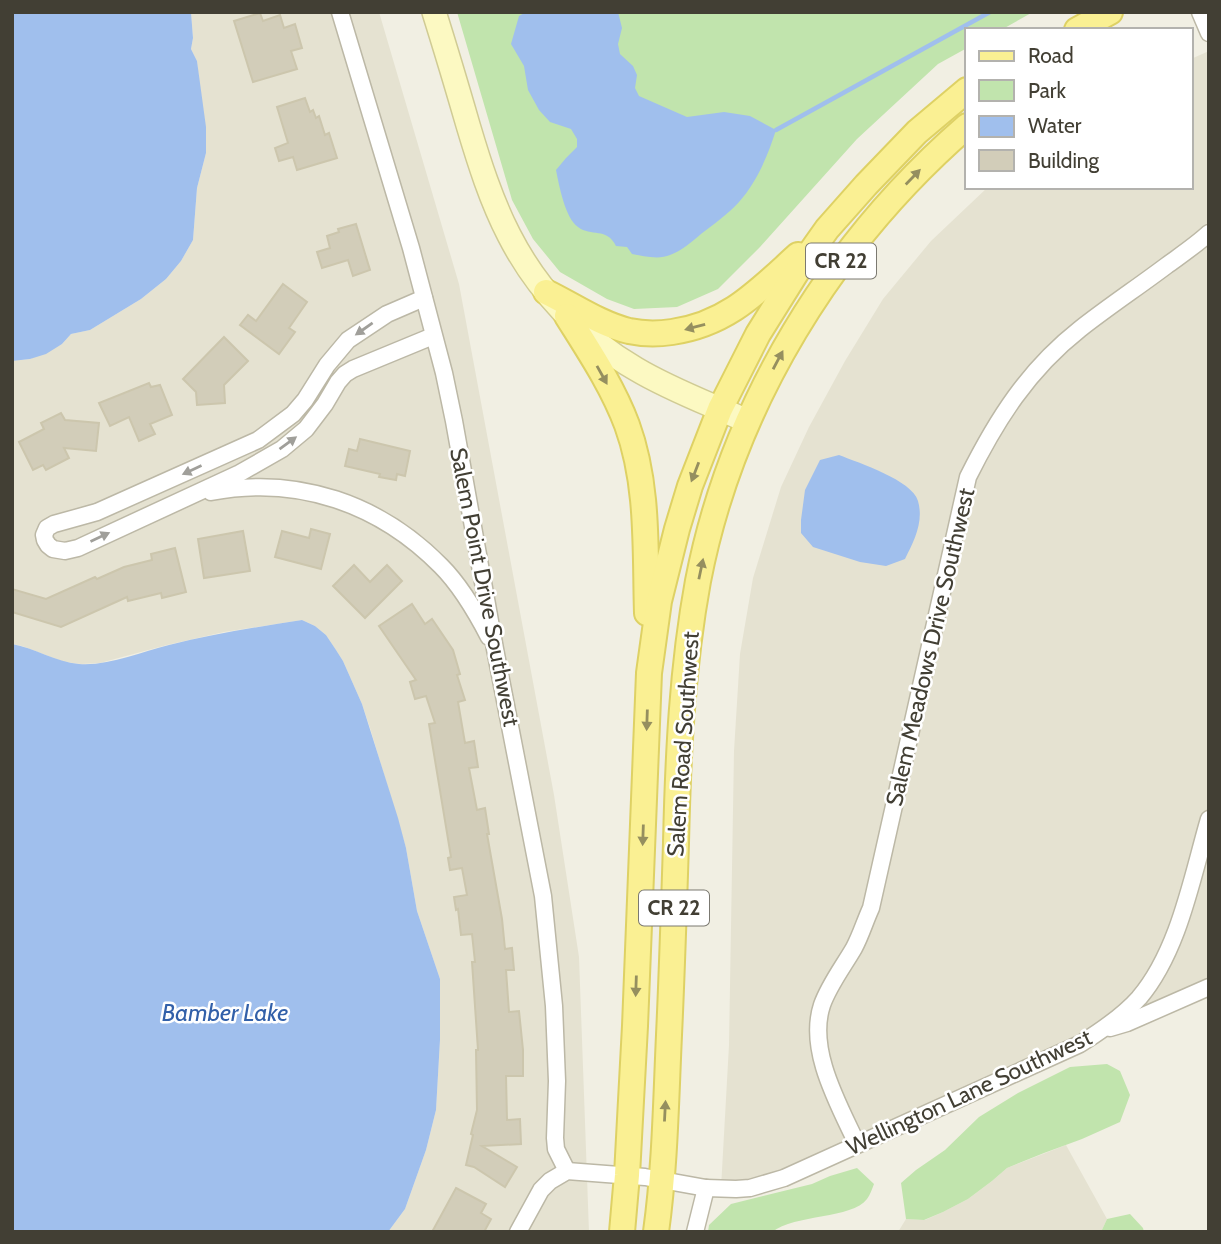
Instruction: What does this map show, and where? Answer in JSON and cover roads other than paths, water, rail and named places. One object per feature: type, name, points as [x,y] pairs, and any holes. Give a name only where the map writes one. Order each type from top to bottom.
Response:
[{"type":"main road","points":[[434,12],[495,205],[509,236],[546,292],[597,342],[635,369],[747,421]]},
{"type":"main road","points":[[1081,28],[1110,12]]},
{"type":"main road","name":"CR 22","points":[[720,409],[758,334],[827,229],[917,132],[965,92]]},
{"type":"main road","name":"CR 22","points":[[747,421],[782,353],[841,261],[888,204],[965,128]]},
{"type":"main road","points":[[546,292],[602,321],[628,331],[649,334],[684,330],[716,320],[746,302],[827,229]]},
{"type":"main road","points":[[568,316],[617,402],[635,450],[644,509],[649,673]]},
{"type":"main road","name":"Salem Road Southwest","points":[[656,1232],[644,1177],[649,673],[659,601],[677,529],[690,486],[720,409]]},
{"type":"main road","name":"Salem Road Southwest","points":[[622,1232],[644,1177],[672,955],[677,781],[691,621],[706,543],[718,499],[747,421]]},
{"type":"street","name":"Salem Point Drive Southwest","points":[[340,12],[424,298],[454,421],[543,896],[554,1006],[557,1081],[555,1138],[556,1149],[567,1171]]},
{"type":"street","points":[[1200,12],[1209,33]]},
{"type":"street","name":"Salem Meadows Drive Southwest","points":[[857,1144],[824,1072],[819,1027],[822,1007],[871,908],[968,477],[1010,402],[1054,351],[1209,233]]},
{"type":"street","points":[[424,298],[387,314],[348,340],[293,414],[265,435],[97,512],[54,524],[47,528],[45,540],[59,551],[78,548],[257,464],[306,429],[338,382],[353,369],[433,336]]},
{"type":"street","points":[[185,498],[229,489],[270,486],[337,499],[386,522],[442,567],[468,601],[495,649]]},
{"type":"street","name":"Wellington Lane Southwest","points":[[644,1177],[706,1188],[750,1188],[770,1183],[1080,1044],[1101,1031],[1121,1016],[1139,997],[1167,952],[1209,820]]},
{"type":"street","points":[[1101,1031],[1127,1023],[1209,987]]},
{"type":"street","points":[[518,1232],[541,1190],[567,1171],[644,1177]]},
{"type":"street","points":[[695,1232],[706,1188]]},
{"type":"water","points":[[12,12],[191,12],[191,49],[197,61],[206,127],[206,153],[197,188],[193,240],[166,279],[141,299],[90,330],[71,334],[62,344],[46,354],[12,361]]},
{"type":"water","points":[[526,12],[618,12],[622,28],[618,44],[620,54],[633,66],[637,75],[635,88],[639,96],[687,117],[724,112],[750,116],[776,130],[761,168],[739,202],[686,246],[661,257],[632,254],[627,247],[616,246],[608,236],[583,230],[573,223],[566,209],[556,170],[577,147],[577,139],[571,129],[550,122],[539,110],[528,90],[524,66],[511,44],[519,16]]},
{"type":"water","points":[[839,455],[896,479],[914,493],[920,509],[919,524],[905,559],[886,566],[860,562],[813,547],[801,533],[805,490],[820,460]]},
{"type":"water","name":"Bamber Lake","points":[[302,620],[326,635],[343,661],[362,704],[406,848],[417,911],[440,979],[436,1110],[426,1150],[405,1209],[388,1232],[12,1232],[12,644],[62,661],[91,664],[113,661],[202,637]]},
{"type":"waterway","points":[[776,130],[990,12]]}]
